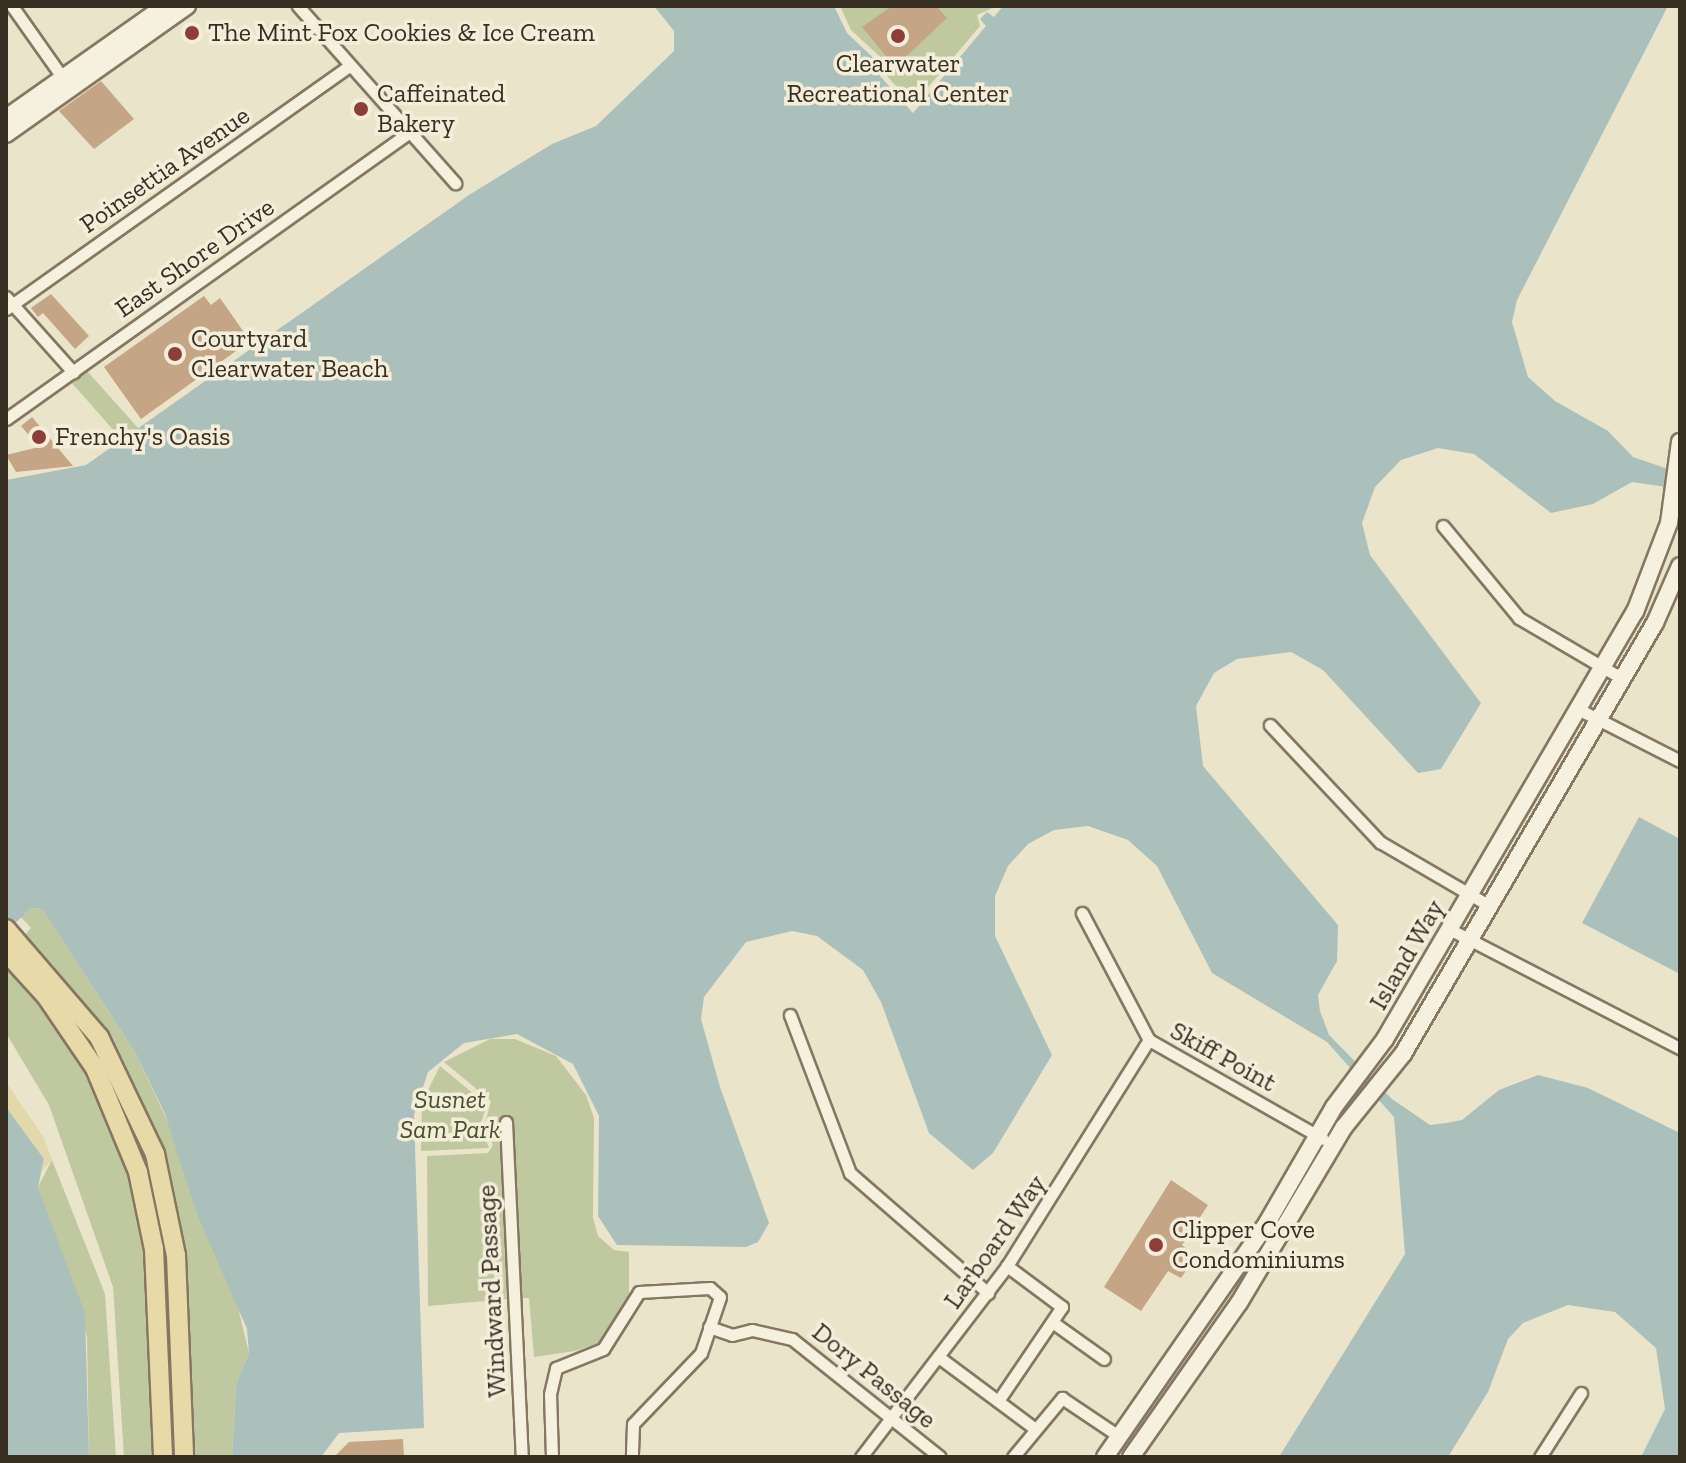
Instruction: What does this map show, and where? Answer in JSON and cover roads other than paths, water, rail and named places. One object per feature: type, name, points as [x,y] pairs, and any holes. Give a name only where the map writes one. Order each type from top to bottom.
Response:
[{"type":"main road","points":[[8,939],[83,1048],[138,1172],[154,1249],[163,1457]]},
{"type":"main road","points":[[8,939],[99,1037],[155,1154],[176,1255],[184,1457]]},
{"type":"street","points":[[12,6],[66,83]]},
{"type":"street","points":[[6,134],[165,6]]},
{"type":"street","points":[[6,118],[187,6]]},
{"type":"street","points":[[298,6],[455,183]]},
{"type":"street","name":"Poinsettia Avenue","points":[[8,303],[349,66]]},
{"type":"street","name":"East Shore Drive","points":[[6,419],[409,133]]},
{"type":"street","points":[[8,303],[73,372]]},
{"type":"street","name":"Island Way","points":[[1105,1457],[1172,1365],[1316,1135],[1369,1064],[1602,668],[1656,565],[1674,491],[1680,442]]},
{"type":"street","points":[[1443,526],[1519,618],[1623,679]]},
{"type":"street","name":"Island Way","points":[[1131,1457],[1189,1377],[1333,1145],[1386,1081],[1623,679],[1680,566]]},
{"type":"street","points":[[1578,709],[1680,761]]},
{"type":"street","points":[[1270,725],[1380,842],[1490,906]]},
{"type":"street","name":"Skiff Point","points":[[1082,913],[1149,1040],[1333,1145]]},
{"type":"street","points":[[1449,929],[1680,1048]]},
{"type":"street","points":[[790,1015],[850,1173],[988,1293]]},
{"type":"street","name":"Larboard Way","points":[[861,1457],[940,1358],[1007,1266],[1149,1040]]},
{"type":"street","name":"Windward Passage","points":[[506,1122],[522,1457]]},
{"type":"street","points":[[998,1401],[1055,1324],[1059,1301],[1007,1266]]},
{"type":"street","points":[[552,1457],[550,1394],[556,1368],[603,1349],[639,1292],[710,1288],[720,1297],[701,1353],[633,1424],[632,1457]]},
{"type":"street","points":[[1055,1324],[1104,1359]]},
{"type":"street","name":"Dory Passage","points":[[709,1327],[732,1335],[752,1330],[792,1339],[940,1457]]},
{"type":"street","points":[[940,1358],[1034,1428]]},
{"type":"street","points":[[1172,1365],[1189,1377]]},
{"type":"street","points":[[1540,1457],[1581,1393]]},
{"type":"street","points":[[1013,1457],[1062,1398],[1120,1437]]},
{"type":"water","points":[[654,6],[834,6],[847,33],[886,70],[880,76],[913,113],[986,26],[980,19],[987,12],[994,17],[1003,6],[1668,6],[1517,300],[1512,322],[1528,377],[1555,401],[1608,431],[1633,457],[1680,473],[1680,489],[1632,482],[1593,504],[1551,513],[1474,454],[1438,448],[1401,460],[1375,487],[1362,523],[1370,555],[1481,703],[1441,769],[1418,773],[1323,670],[1291,652],[1237,659],[1214,673],[1196,706],[1203,766],[1338,925],[1337,961],[1318,995],[1320,1011],[1329,1035],[1392,1099],[1430,1125],[1446,1123],[1462,1120],[1499,1090],[1538,1075],[1588,1088],[1680,1133],[1680,1457],[1641,1457],[1665,1409],[1656,1348],[1615,1312],[1568,1305],[1523,1323],[1508,1339],[1488,1392],[1448,1457],[1279,1457],[1405,1254],[1394,1117],[1327,1042],[1212,973],[1157,866],[1128,840],[1088,826],[1054,830],[1028,844],[1008,866],[995,896],[995,936],[1052,1055],[993,1153],[973,1170],[929,1133],[881,1002],[863,970],[817,936],[792,931],[746,942],[704,997],[701,1019],[720,1087],[769,1223],[758,1242],[746,1247],[617,1245],[598,1216],[599,1116],[573,1064],[517,1034],[464,1043],[428,1072],[414,1115],[424,1428],[339,1433],[321,1457],[232,1457],[236,1384],[249,1353],[247,1329],[196,1212],[165,1114],[135,1052],[42,909],[31,908],[6,932],[6,480],[86,465],[469,195],[552,144],[596,126],[674,51],[674,31]]},
{"type":"water","points":[[1639,817],[1680,839],[1680,974],[1582,923]]},
{"type":"water","points":[[6,1107],[44,1159],[38,1187],[85,1313],[89,1457],[6,1457]]},
{"type":"place","name":"The Mint Fox Cookies & Ice Cream","points":[[192,33]]},
{"type":"place","name":"Clearwater Recreational Center","points":[[898,36]]},
{"type":"place","name":"Caffeinated Bakery","points":[[361,109]]},
{"type":"place","name":"Courtyard Clearwater Beach","points":[[175,354]]},
{"type":"place","name":"Frenchy's Oasis","points":[[39,437]]},
{"type":"place","name":"Clipper Cove Condominiums","points":[[1156,1245]]},
{"type":"park label","name":"Susnet Sam Park","points":[[450,1115]]}]
